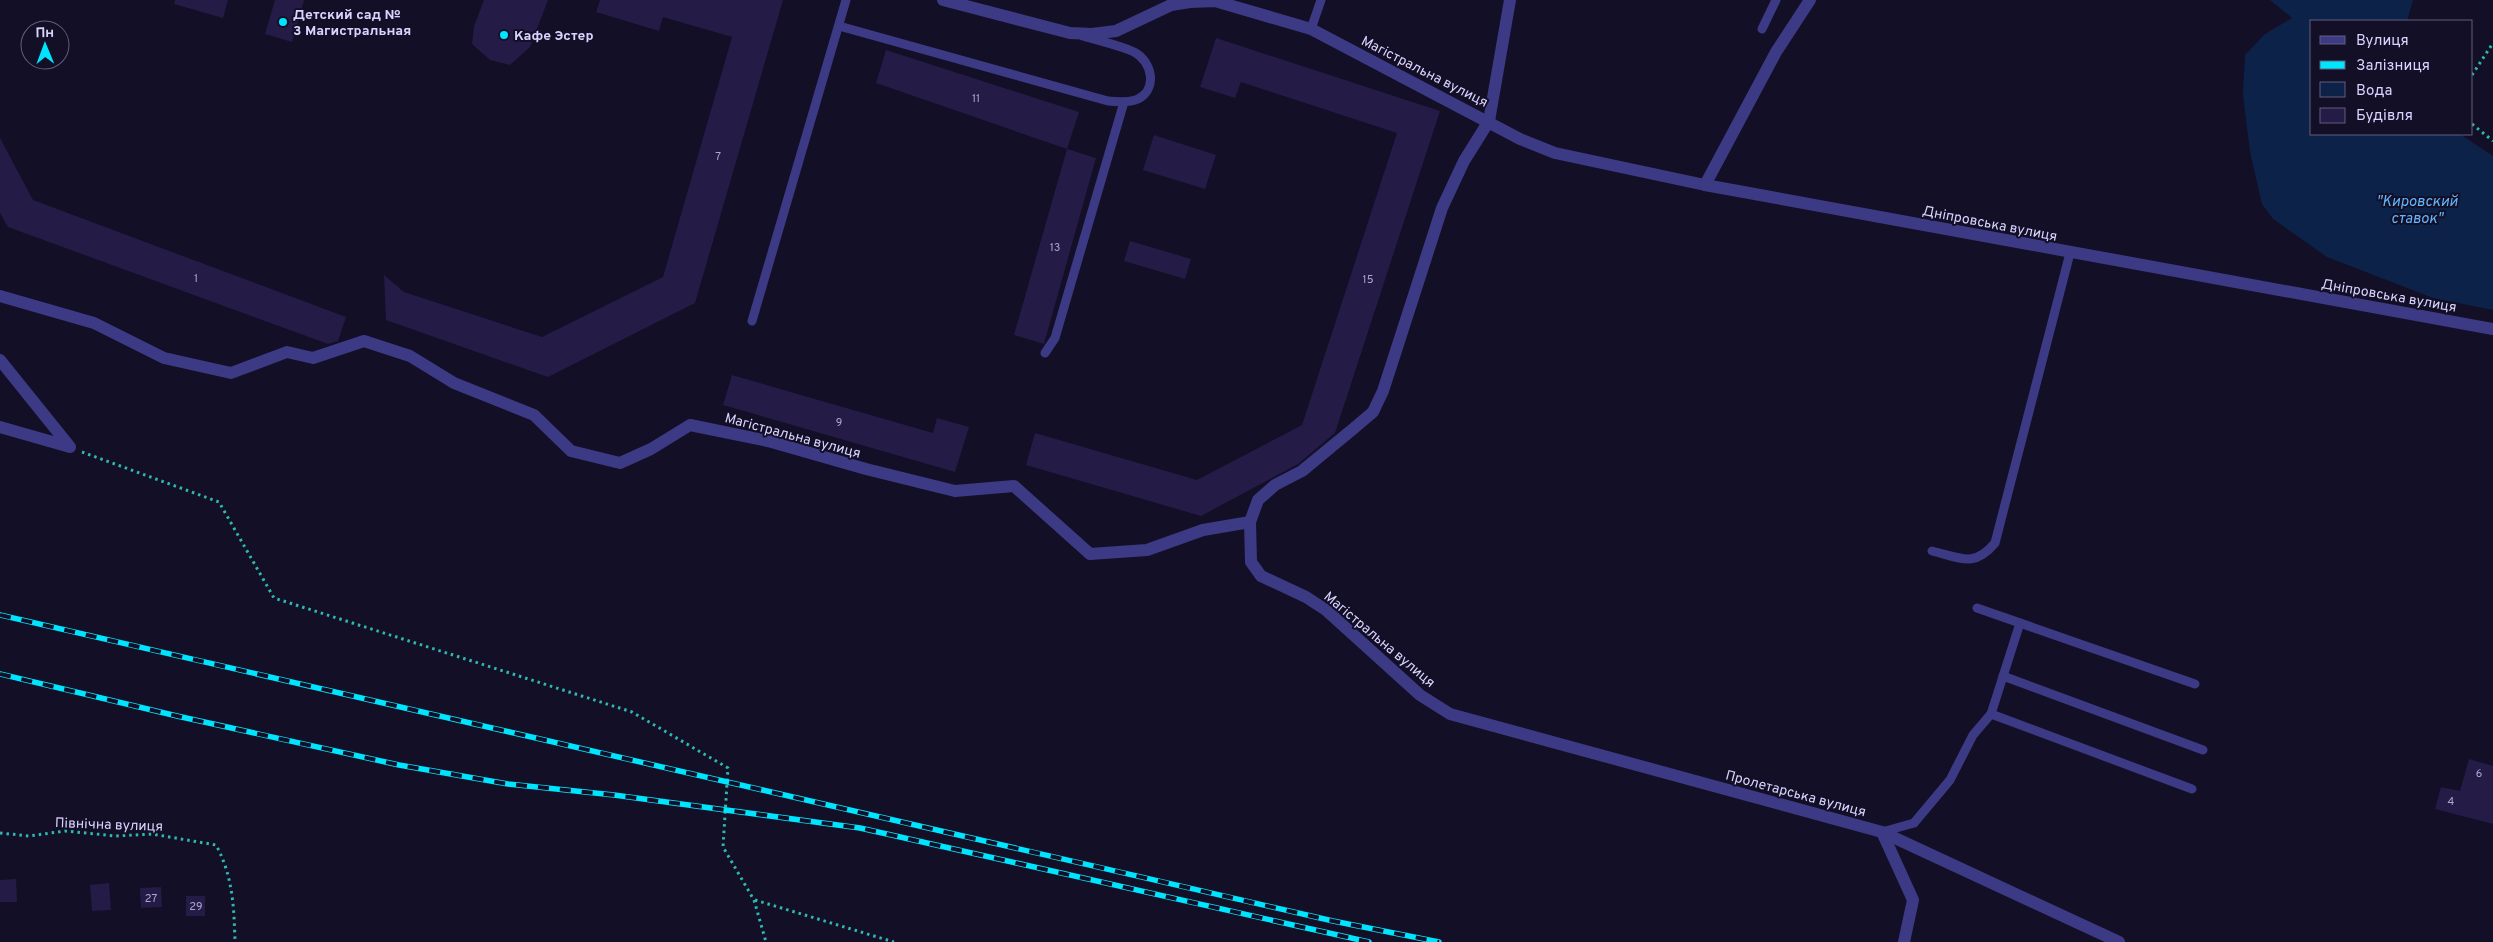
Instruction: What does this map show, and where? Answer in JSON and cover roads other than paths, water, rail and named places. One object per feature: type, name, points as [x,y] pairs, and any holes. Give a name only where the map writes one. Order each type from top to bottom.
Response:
[{"type":"street","name":"Магістральна вулиця","points":[[943,0],[1070,33],[1092,34],[1116,31],[1171,5],[1190,2],[1216,2],[1311,29],[1489,121],[1464,161],[1442,208],[1392,368],[1373,412],[1302,471],[1274,485],[1258,500],[1250,522],[1251,562],[1261,576],[1306,597],[1326,610],[1420,695],[1450,714]]},
{"type":"street","points":[[1489,121],[1510,0]]},
{"type":"street","points":[[1705,185],[1776,52],[1810,0]]},
{"type":"street","name":"Дніпровська вулиця","points":[[1489,121],[1520,139],[1555,153],[1705,185],[2493,329]]},
{"type":"street","name":"Магістральна вулиця","points":[[0,296],[94,323],[164,358],[231,373],[287,352],[313,358],[364,340],[410,356],[454,383],[534,415],[572,451],[620,463],[651,449],[690,425],[768,440],[866,469],[954,490],[1014,486],[1090,554],[1147,550],[1203,530],[1250,522]]},
{"type":"street","points":[[0,360],[70,447],[0,427]]},
{"type":"street","name":"Пролетарська вулиця","points":[[1450,714],[1882,832],[2119,942]]},
{"type":"street","points":[[1882,832],[1914,900],[1904,942]]},
{"type":"lane","points":[[752,321],[846,0]]},
{"type":"lane","points":[[1311,29],[1321,0]]},
{"type":"lane","points":[[1762,28],[1776,0]]},
{"type":"lane","points":[[839,26],[1092,97],[1124,102],[1139,99],[1149,88],[1152,74],[1146,62],[1135,52],[1070,33]]},
{"type":"lane","points":[[1045,353],[1055,338],[1124,102]]},
{"type":"lane","points":[[1932,551],[1976,559],[1985,554],[1995,542],[2070,253]]},
{"type":"lane","points":[[1977,608],[2194,684]]},
{"type":"lane","points":[[1882,832],[1914,823],[1950,780],[1973,735],[1990,714],[2020,622]]},
{"type":"lane","points":[[2003,676],[2203,750]]},
{"type":"lane","points":[[1990,714],[2192,789]]},
{"type":"water","name":"\"Кировский ставок\"","points":[[2270,0],[2413,0],[2407,20],[2310,20],[2310,135],[2462,135],[2493,156],[2493,310],[2433,298],[2327,257],[2273,219],[2262,204],[2250,152],[2243,95],[2245,55],[2265,34],[2292,18]]},
{"type":"railway","points":[[0,615],[1333,921],[1439,942]]},
{"type":"railway","points":[[0,674],[177,716],[399,765],[508,784],[614,795],[860,828],[1369,942]]},
{"type":"place","name":"Детский сад № 3 Магистральная","points":[[283,22]]},
{"type":"place","name":"Кафе Эстер","points":[[504,35]]}]
